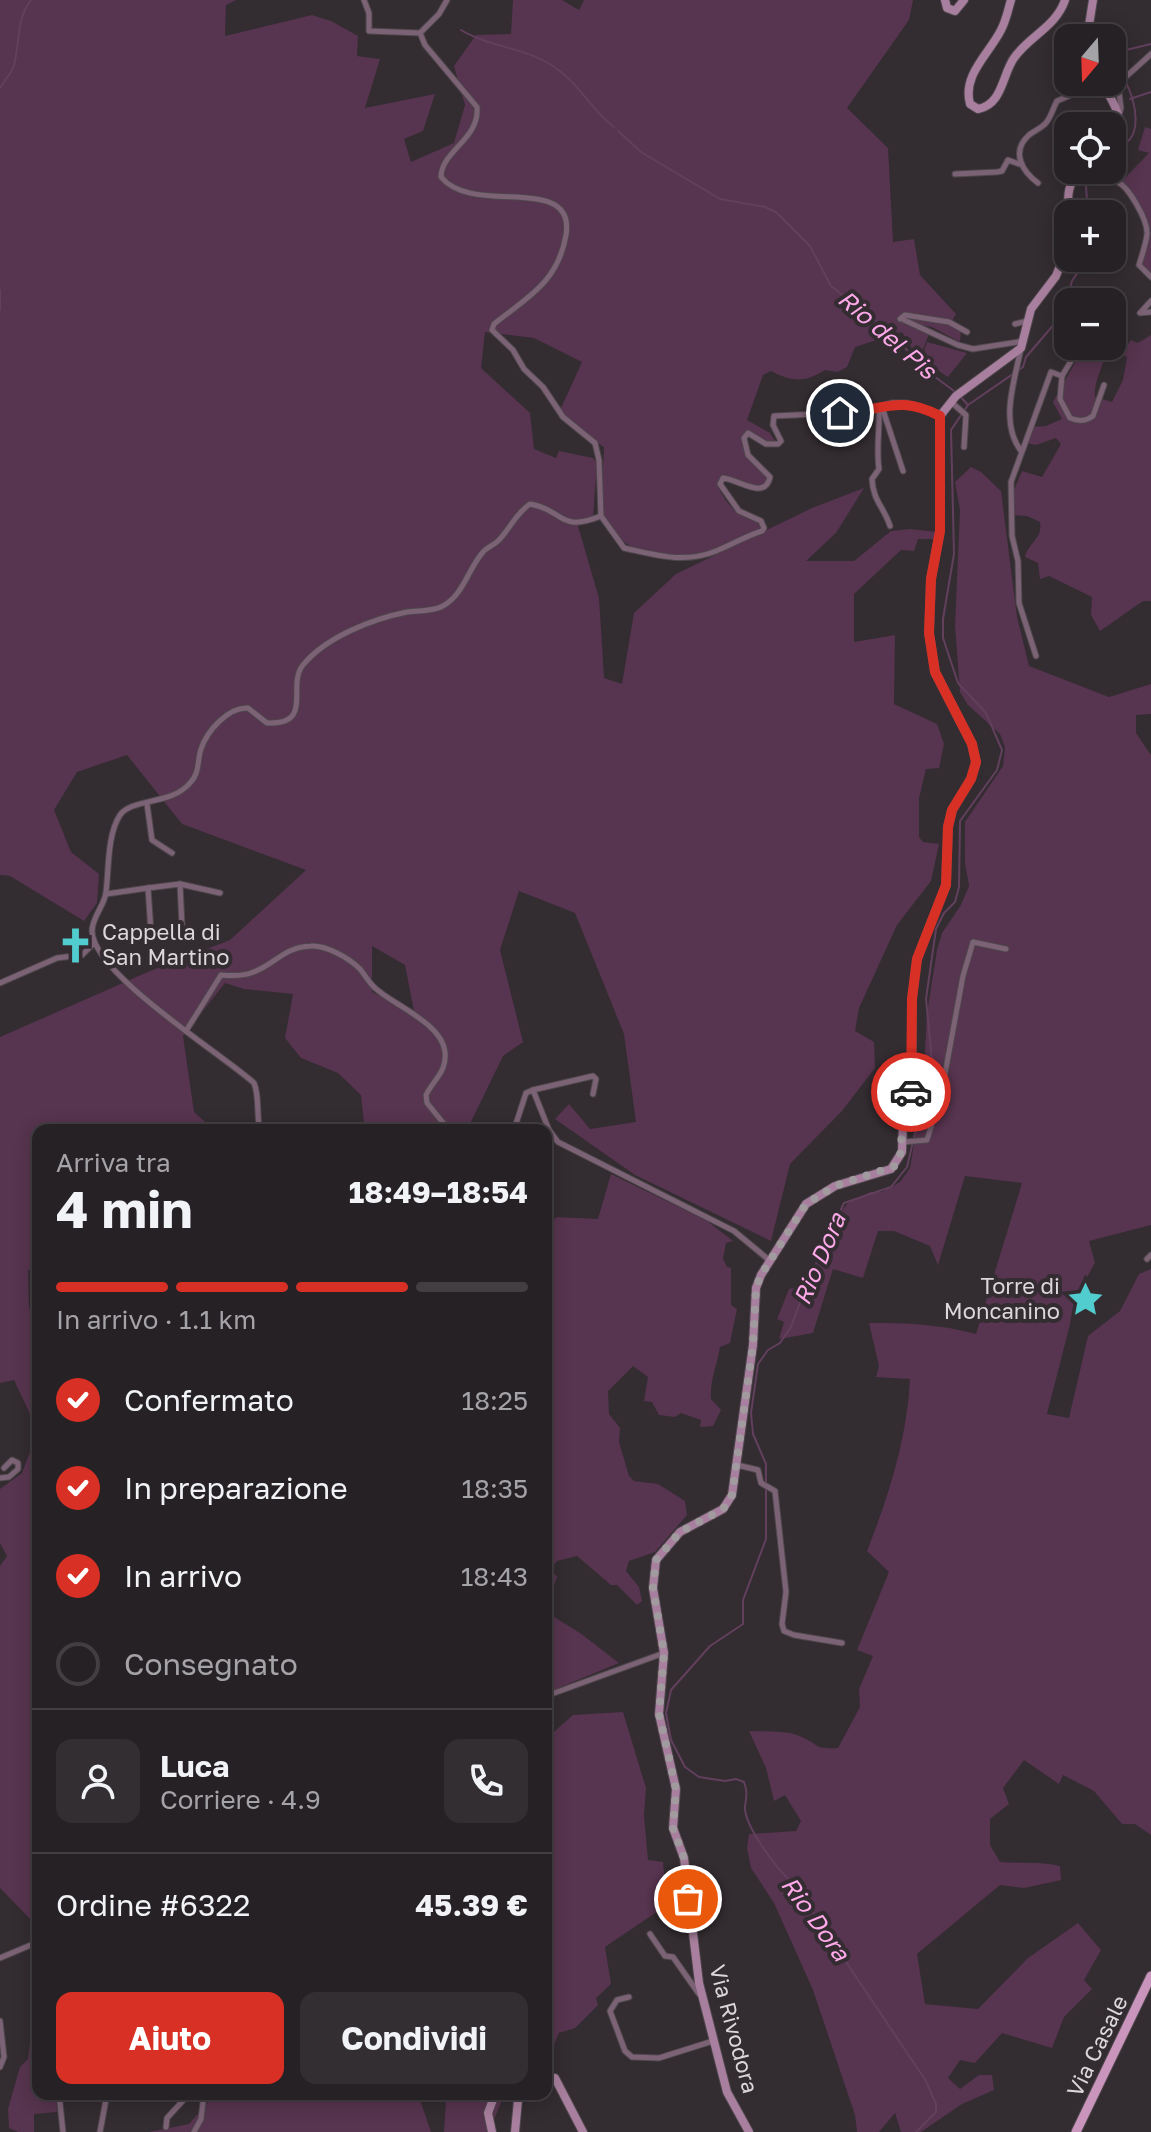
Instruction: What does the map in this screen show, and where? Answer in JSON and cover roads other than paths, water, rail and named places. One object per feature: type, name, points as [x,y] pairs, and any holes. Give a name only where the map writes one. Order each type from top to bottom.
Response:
[{"type":"main road","name":"Via Casale","points":[[1076,2132],[1151,1976]]},
{"type":"street","points":[[364,0],[369,13],[369,31],[420,33],[439,14],[447,0]]},
{"type":"street","points":[[945,0],[947,8],[955,11],[964,0]]},
{"type":"street","points":[[1011,0],[1000,32],[973,74],[968,99],[978,109],[987,107],[995,99],[1016,54],[1046,28],[1061,11],[1065,0]]},
{"type":"street","points":[[1089,24],[1093,0]]},
{"type":"street","points":[[420,33],[425,45],[477,107],[474,126],[445,162],[441,177],[455,190],[468,194],[547,200],[562,212],[568,223],[565,242],[548,280],[533,296],[494,324],[492,330],[513,350],[524,369],[543,387],[563,417],[595,443],[599,460],[601,516],[624,548],[683,559],[714,552],[762,531],[761,521],[739,511],[726,498],[720,484],[723,478],[728,478],[753,488],[768,486],[770,477],[752,460],[744,438],[748,433],[766,444],[778,444],[781,441],[773,425],[774,416],[859,412],[892,403],[907,403],[940,416]]},
{"type":"street","points":[[1120,112],[1117,87],[1151,54]]},
{"type":"street","points":[[1038,183],[1028,177],[1020,163],[1026,138],[1046,123],[1057,101],[1069,96]]},
{"type":"street","points":[[955,174],[1002,171],[1008,160],[1020,163]]},
{"type":"street","points":[[1121,184],[1143,215],[1147,231],[1139,265],[1151,277]]},
{"type":"street","points":[[1021,451],[1012,424],[1013,379],[1031,309],[1058,272]]},
{"type":"street","points":[[1151,301],[1140,313],[1151,312]]},
{"type":"street","points":[[967,332],[949,322],[905,315],[902,319],[973,349],[1023,345]]},
{"type":"street","points":[[1015,324],[1027,321]]},
{"type":"street","points":[[1006,949],[973,942],[960,988],[942,1090],[927,1136],[918,1142],[905,1142],[903,1121],[912,1099],[912,999],[917,959],[946,885],[948,827],[952,810],[971,779],[976,762],[972,744],[935,672],[929,633],[931,579],[940,531],[940,416],[955,397],[1023,345]]},
{"type":"street","points":[[1072,360],[1062,376],[1060,399],[1070,418],[1082,421],[1093,416],[1104,385]]},
{"type":"street","points":[[1036,656],[1019,603],[1018,561],[1012,536],[1011,482],[1047,377],[1051,372],[1062,376]]},
{"type":"street","points":[[955,397],[966,415],[964,447]]},
{"type":"street","points":[[880,407],[903,471]]},
{"type":"street","points":[[880,407],[876,451],[879,469],[872,479],[872,486],[876,501],[884,510],[890,526]]},
{"type":"street","points":[[258,1124],[256,1114],[259,1099],[254,1083],[145,1000],[94,943],[91,930],[106,894],[106,872],[119,816],[132,806],[178,794],[191,783],[199,767],[199,753],[205,739],[234,710],[248,708],[267,723],[284,722],[292,717],[298,701],[298,675],[302,666],[326,646],[372,623],[406,612],[431,610],[454,597],[483,552],[500,539],[521,510],[530,504],[541,506],[563,521],[575,523],[601,516]]},
{"type":"street","points":[[147,804],[152,840],[172,853]]},
{"type":"street","points":[[106,894],[180,884],[220,893]]},
{"type":"street","points":[[180,884],[182,926]]},
{"type":"street","points":[[148,888],[151,932]]},
{"type":"street","points":[[0,983],[57,958],[82,955],[94,943]]},
{"type":"street","points":[[186,1031],[221,975],[254,973],[282,952],[299,947],[315,945],[329,950],[359,968],[375,989],[401,1004],[439,1038],[445,1050],[444,1070],[426,1095],[427,1103],[444,1124]]},
{"type":"street","points":[[516,1124],[526,1093],[533,1090],[593,1076],[596,1079],[593,1094]]},
{"type":"street","points":[[533,1090],[547,1124]]},
{"type":"street","points":[[552,1134],[558,1142],[734,1231],[771,1256]]},
{"type":"street","name":"Via Rivodora","points":[[749,2132],[727,2092],[703,1997],[684,1858],[673,1828],[676,1789],[659,1714],[664,1653],[653,1588],[656,1560],[680,1532],[723,1509],[732,1495],[753,1345],[756,1288],[771,1256],[806,1204],[835,1186],[891,1169],[899,1160],[905,1142]]},
{"type":"street","points":[[0,1478],[9,1477],[18,1469],[18,1463],[12,1460],[4,1468]]},
{"type":"street","points":[[737,1465],[758,1470],[761,1483],[775,1491],[783,1556],[784,1631],[842,1643]]},
{"type":"street","points":[[552,1694],[664,1653]]},
{"type":"street","points":[[650,1934],[665,1956],[673,1957],[703,1997]]},
{"type":"street","points":[[0,1958],[32,1945]]},
{"type":"street","points":[[629,1997],[617,2000],[610,2011],[625,2051],[632,2057],[659,2058],[714,2041]]},
{"type":"street","points":[[0,2021],[4,2057],[0,2067]]},
{"type":"street","points":[[552,2078],[555,2078],[583,2132]]},
{"type":"street","points":[[60,2100],[63,2132]]},
{"type":"street","points":[[100,2132],[106,2100]]},
{"type":"street","points":[[166,2127],[167,2118],[184,2100]]},
{"type":"street","points":[[194,2132],[201,2119],[203,2100]]},
{"type":"street","points":[[492,2132],[488,2113],[493,2100]]},
{"type":"street","points":[[515,2132],[518,2100]]},
{"type":"waterway","points":[[0,88],[13,68],[21,23],[31,0]]},
{"type":"waterway","points":[[461,30],[553,66],[614,127]]},
{"type":"waterway","name":"Rio Dora","points":[[1126,143],[1134,131],[1135,109],[1116,64],[1122,51],[1151,44]]},
{"type":"waterway","points":[[1130,99],[1151,92]]},
{"type":"waterway","name":"Rio del Pis","points":[[618,131],[641,152],[720,199],[776,212],[810,246],[831,286],[897,338],[919,365],[954,391]]},
{"type":"waterway","name":"Rio Dora","points":[[1087,184],[1087,200]]},
{"type":"waterway","name":"Rio Dora","points":[[916,2132],[936,2112],[936,2104],[926,2081],[793,1883],[771,1859],[756,1836],[746,1815],[744,1782],[699,1777],[685,1767],[671,1740],[666,1713],[671,1690],[710,1646],[743,1624],[743,1600],[766,1539],[766,1464],[753,1434],[751,1413],[758,1364],[768,1350],[780,1343],[791,1327],[844,1203],[891,1187],[907,1167],[932,1061],[926,999],[936,929],[944,913],[955,902],[959,887],[960,821],[997,770],[1002,750],[986,713],[958,683],[943,638],[943,619],[954,554],[951,430],[968,405],[1023,367],[1026,357],[1062,315],[1072,281],[1078,272]]},
{"type":"waterway","points":[[0,290],[0,310]]},
{"type":"waterway","name":"Rio del Pis","points":[[959,395],[968,405]]},
{"type":"place","name":"Cappella di San Martino","points":[[76,945]]},
{"type":"place","name":"Torre di Moncanino","points":[[1086,1299]]}]
